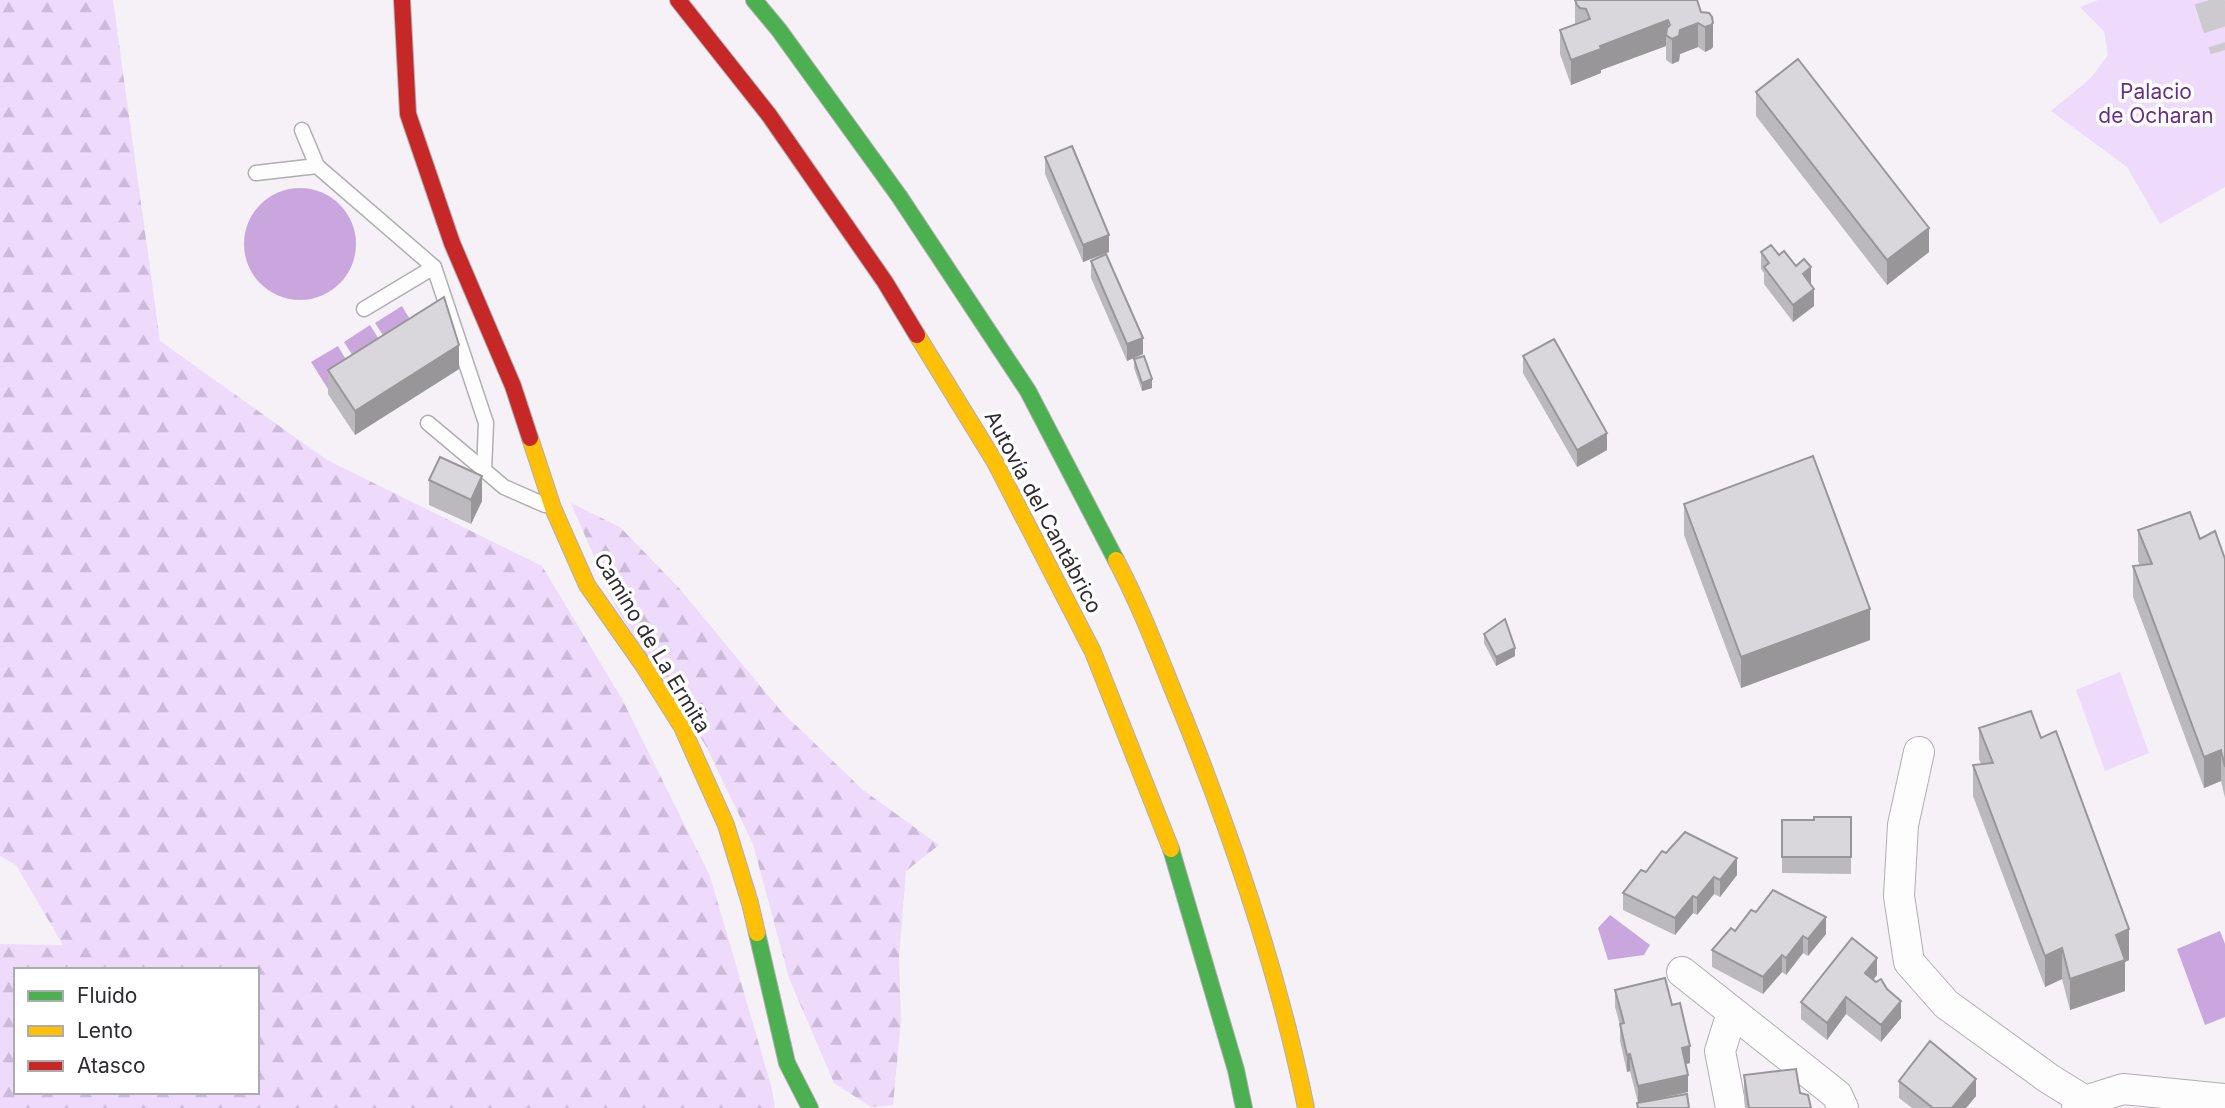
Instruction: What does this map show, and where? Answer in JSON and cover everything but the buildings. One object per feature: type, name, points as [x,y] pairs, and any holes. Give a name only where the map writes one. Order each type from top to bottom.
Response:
[{"type":"main road","name":"Camino de La Ermita","points":[[402,0],[408,114],[452,243],[513,386],[553,508],[587,584],[682,727],[726,825],[750,903],[787,1063],[810,1108]]},
{"type":"main road","name":"Autovía del Cantábrico","points":[[678,0],[769,115],[885,282],[995,462],[1093,652],[1171,850],[1236,1070],[1244,1108]]},
{"type":"main road","name":"Autovía del Cantábrico","points":[[754,0],[779,30],[899,196],[1028,391],[1135,596],[1220,807],[1286,1020],[1306,1108]]},
{"type":"street","points":[[1919,752],[1903,825],[1899,896],[1909,962],[1946,1004],[2081,1105],[2123,1089],[2225,1099]]},
{"type":"street","points":[[1682,972],[1837,1095],[1843,1108]]},
{"type":"street","points":[[1731,1108],[1720,1051],[1732,1013]]},
{"type":"lane","points":[[302,130],[317,166],[434,267],[486,423],[484,470]]},
{"type":"lane","points":[[256,173],[317,166]]},
{"type":"lane","points":[[364,309],[434,267]]},
{"type":"lane","points":[[428,423],[505,487],[553,508]]},
{"type":"green space","points":[[0,0],[113,0],[160,341],[327,460],[542,566],[622,699],[710,876],[772,1089],[775,1108],[0,1108],[0,944],[63,945],[16,865],[0,856]]},
{"type":"green space","name":"Palacio de Ocharan","points":[[2098,0],[2225,0],[2225,187],[2160,224],[2127,167],[2051,111],[2090,79],[2108,55],[2104,31],[2080,7]]},
{"type":"green space","points":[[571,503],[620,527],[679,588],[781,711],[863,790],[939,845],[906,871],[899,958],[901,1020],[893,1105],[871,1107],[834,1083],[789,978],[753,844],[706,746],[616,608]]},
{"type":"green space","points":[[2120,672],[2149,753],[2105,771],[2076,690]]},
{"type":"shaded area","points":[[300,188],[321,192],[339,205],[352,223],[356,244],[352,265],[339,283],[321,296],[300,300],[279,296],[261,283],[248,265],[244,244],[248,223],[261,205],[279,192]]},
{"type":"shaded area","points":[[402,306],[418,333],[392,349],[375,323]]},
{"type":"shaded area","points":[[370,325],[387,352],[361,369],[344,342]]},
{"type":"shaded area","points":[[338,346],[354,373],[328,389],[311,362]]},
{"type":"shaded area","points":[[1610,915],[1650,945],[1644,955],[1608,960],[1598,928]]},
{"type":"shaded area","points":[[2220,931],[2225,944],[2225,1017],[2205,1025],[2177,949]]},
{"type":"tunnel","points":[[2209,0],[2225,50]]},
{"type":"traffic: fast","points":[[754,0],[779,30],[899,196],[1028,391],[1116,560]]},
{"type":"traffic: fast","points":[[1171,849],[1236,1070],[1244,1108]]},
{"type":"traffic: fast","points":[[757,933],[787,1063],[810,1108]]},
{"type":"traffic: slow","points":[[917,335],[995,462],[1093,652],[1171,849]]},
{"type":"traffic: slow","points":[[530,438],[553,508],[587,585],[682,727],[726,825],[757,933]]},
{"type":"traffic: slow","points":[[1116,560],[1160,657],[1238,861],[1283,1008],[1306,1108]]},
{"type":"traffic: jam","points":[[402,0],[408,114],[452,243],[513,386],[530,438]]},
{"type":"traffic: jam","points":[[678,0],[769,115],[885,282],[917,335]]}]
